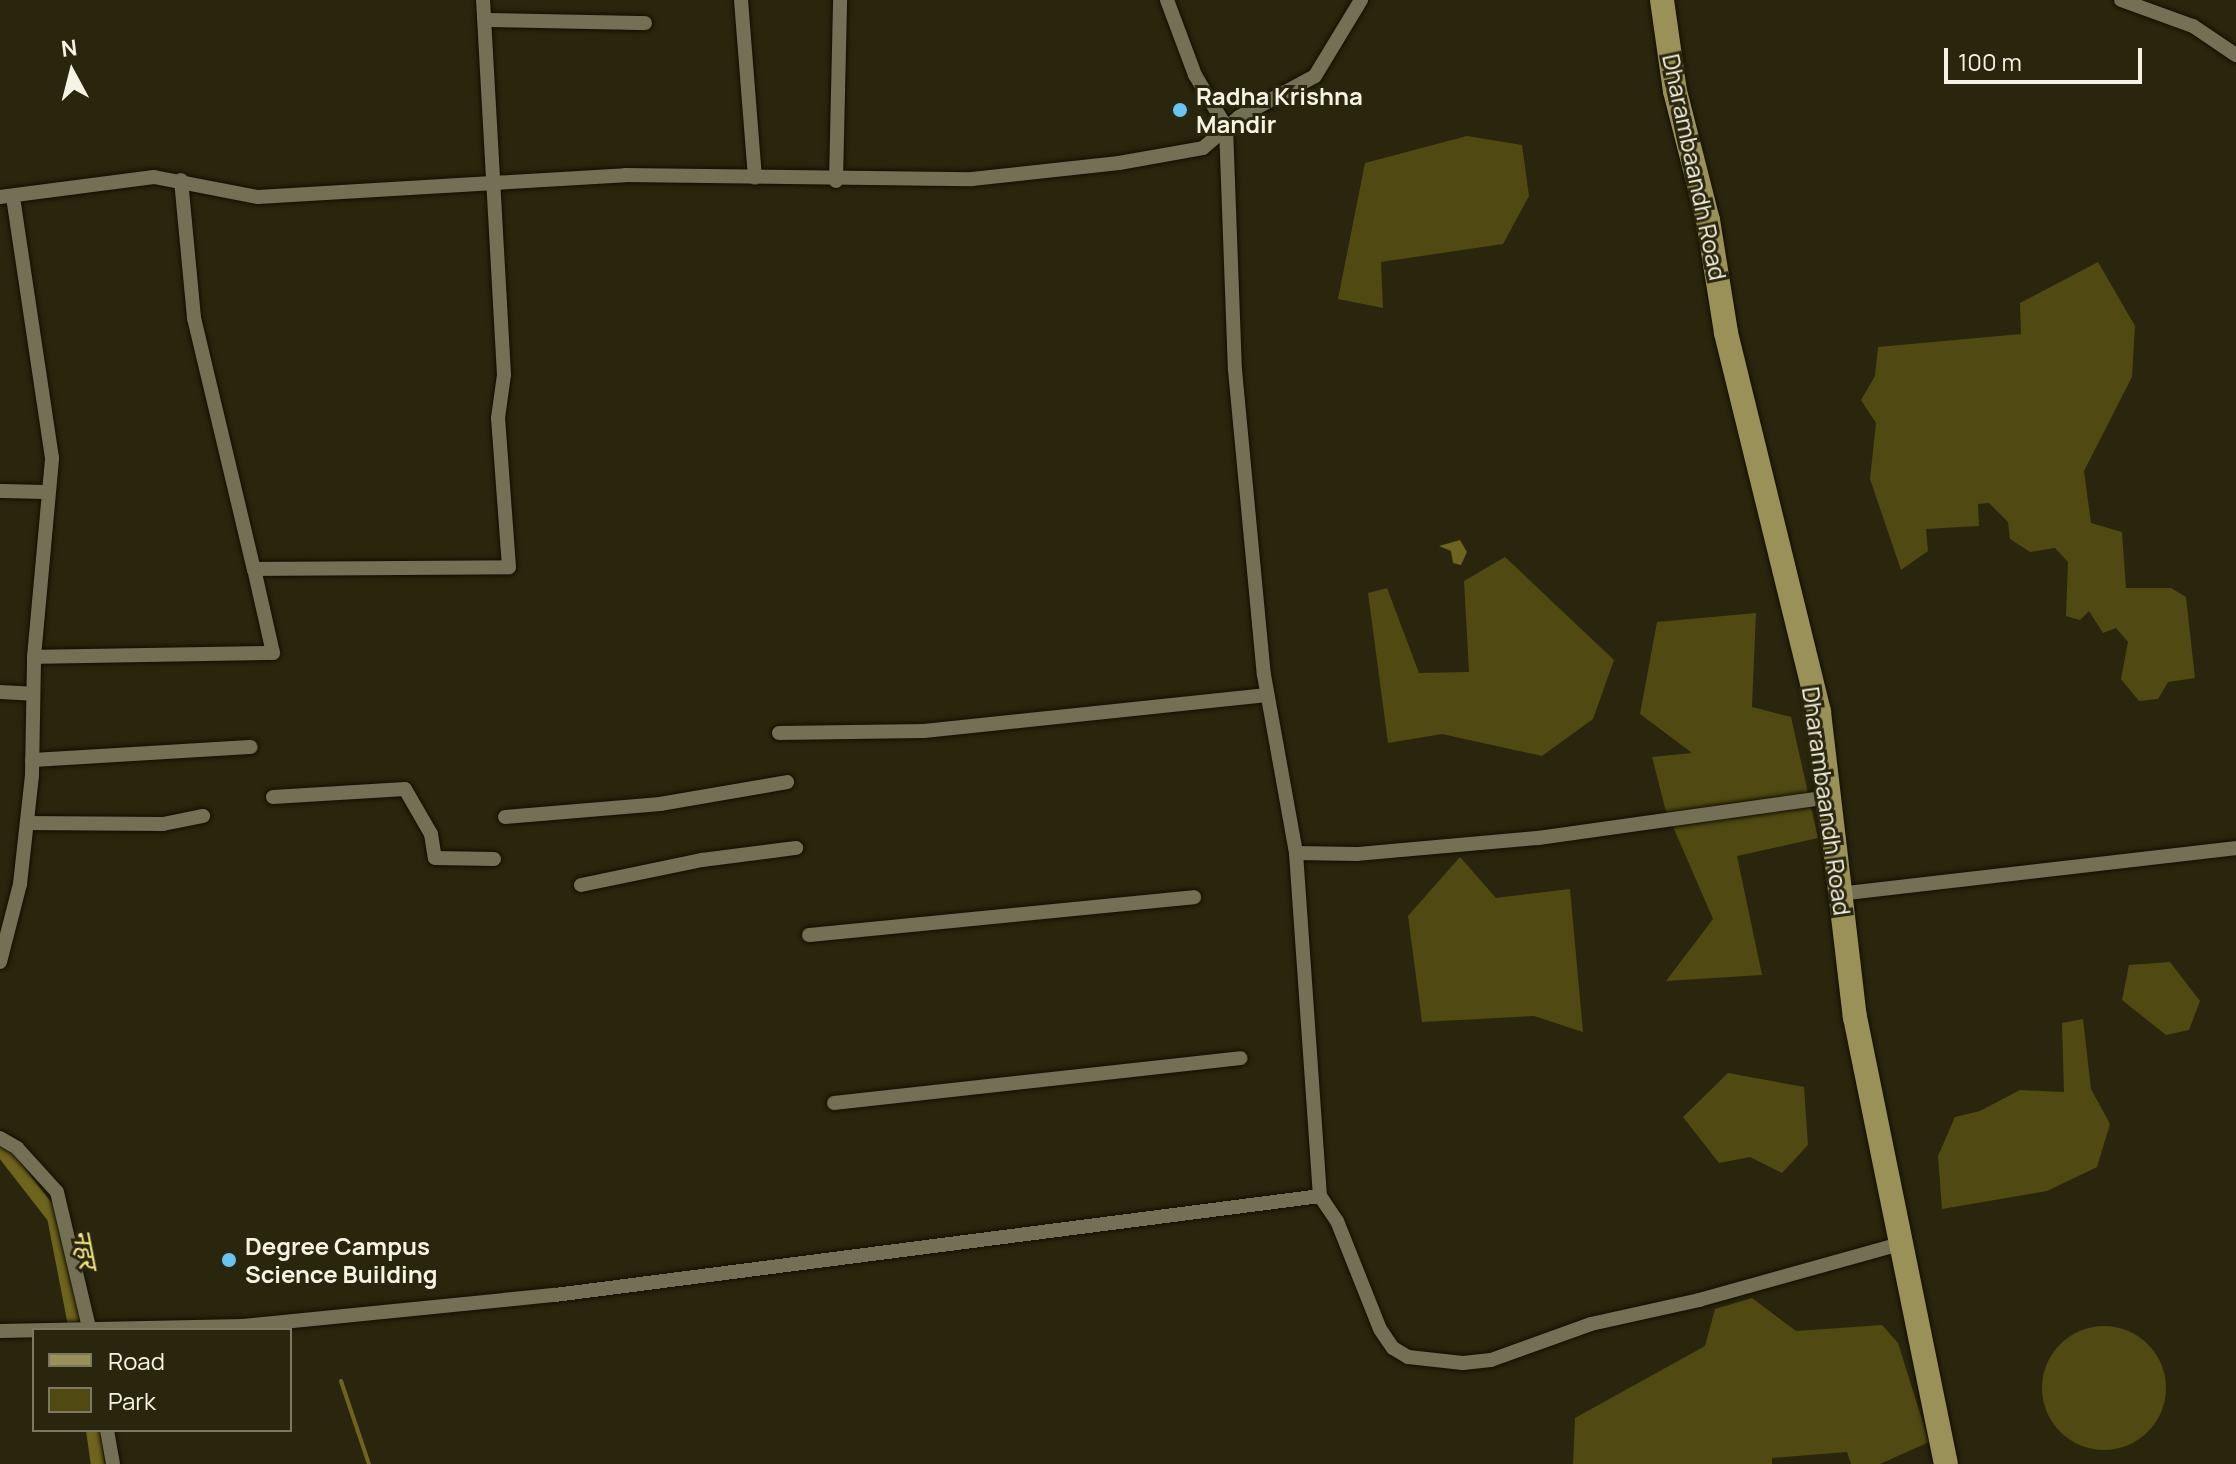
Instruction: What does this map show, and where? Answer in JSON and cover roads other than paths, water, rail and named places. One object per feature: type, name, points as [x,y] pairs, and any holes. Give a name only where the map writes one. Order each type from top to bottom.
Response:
[{"type":"main road","name":"Dharambaandh Road","points":[[1662,0],[1675,91],[1708,220],[1726,333],[1819,712],[1855,1017],[1946,1464]]},
{"type":"street","points":[[254,569],[509,567],[498,418],[504,375],[483,0]]},
{"type":"street","points":[[741,0],[755,177]]},
{"type":"street","points":[[836,181],[840,0]]},
{"type":"street","points":[[1167,0],[1195,75],[1226,127],[1235,370],[1267,695],[1296,853],[1320,1196],[1337,1221],[1380,1329],[1393,1348],[1434,1362],[1491,1360],[1591,1324],[1699,1300],[1900,1244]]},
{"type":"street","points":[[0,962],[27,823],[34,657],[52,458],[6,196],[154,177],[258,197],[495,179],[755,177],[836,181],[1016,177],[1119,163],[1203,148],[1226,127],[1315,76],[1361,0]]},
{"type":"street","points":[[2121,0],[2193,26],[2236,55]]},
{"type":"street","points":[[485,20],[645,23]]},
{"type":"street","points":[[34,657],[273,653],[194,318],[181,180]]},
{"type":"street","points":[[0,491],[48,492]]},
{"type":"street","points":[[0,692],[33,694]]},
{"type":"street","points":[[779,733],[924,731],[1267,695]]},
{"type":"street","points":[[32,760],[251,747]]},
{"type":"street","points":[[505,817],[660,804],[787,782]]},
{"type":"street","points":[[273,797],[405,789],[431,834],[435,858],[494,859]]},
{"type":"street","points":[[1296,853],[1357,854],[1538,838],[1828,797]]},
{"type":"street","points":[[27,823],[163,824],[203,816]]},
{"type":"street","points":[[581,885],[702,860],[796,848]]},
{"type":"street","points":[[1839,894],[2236,848]]},
{"type":"street","points":[[809,935],[1194,897]]},
{"type":"street","points":[[834,1103],[1241,1058]]},
{"type":"street","points":[[0,1138],[17,1148],[57,1192],[88,1328]]},
{"type":"street","points":[[66,1328],[243,1326],[630,1288],[1320,1196]]},
{"type":"street","points":[[0,1331],[32,1330]]},
{"type":"street","points":[[107,1432],[113,1464]]},
{"type":"waterway","name":"नहर","points":[[0,1148],[54,1217],[76,1328]]},
{"type":"waterway","points":[[341,1381],[369,1464]]},
{"type":"waterway","name":"नहर","points":[[93,1432],[98,1464]]},
{"type":"place","name":"Radha Krishna Mandir","points":[[1180,110]]},
{"type":"place","name":"Degree Campus Science Building","points":[[229,1260]]}]
